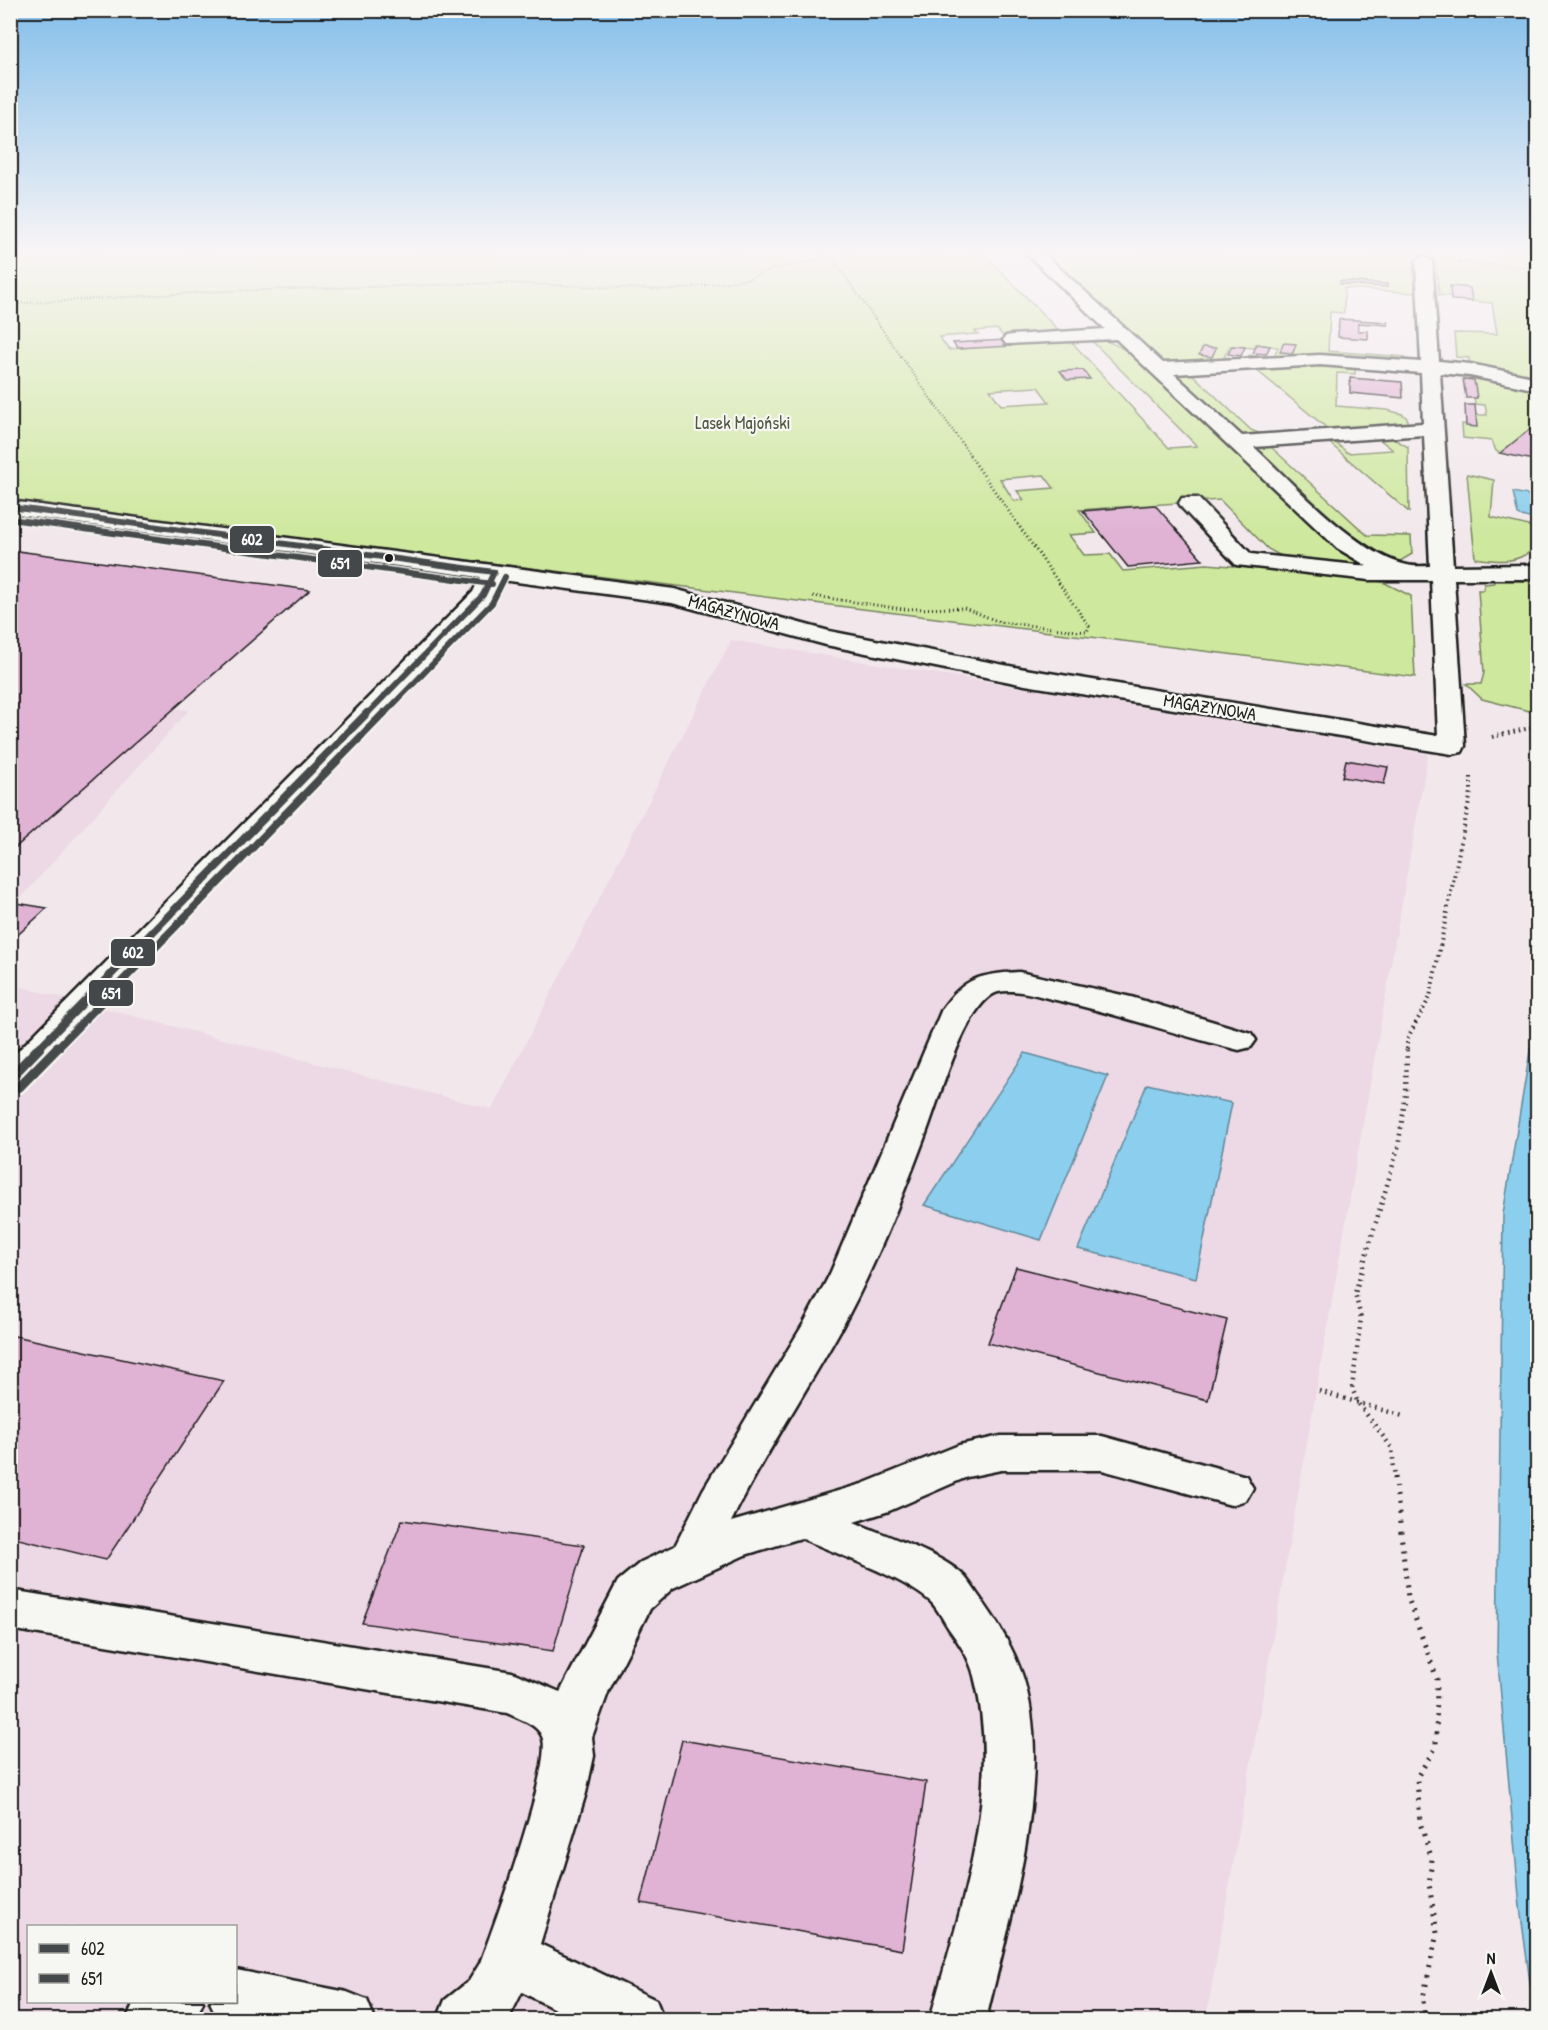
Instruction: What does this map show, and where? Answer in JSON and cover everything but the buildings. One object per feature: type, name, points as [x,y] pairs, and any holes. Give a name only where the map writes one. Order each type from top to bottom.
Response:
[{"type":"lane","points":[[1136,347],[1345,543],[1380,564],[1407,573]]},
{"type":"lane","points":[[1429,347],[1452,746]]},
{"type":"lane","points":[[1160,369],[1313,360],[1470,370],[1538,384]]},
{"type":"lane","points":[[1238,442],[1434,428]]},
{"type":"lane","points":[[1190,503],[1244,560],[1369,573],[1528,572],[1538,554]]},
{"type":"lane","name":"MAGAZYNOWA","points":[[10,507],[674,596],[826,638],[966,666],[1452,746]]},
{"type":"lane","points":[[10,1079],[483,595],[494,572]]},
{"type":"lane","points":[[692,1557],[719,1502],[822,1327],[849,1274],[906,1140],[944,1039],[958,1009],[971,994],[990,983],[1020,982],[1119,1004],[1239,1040]]},
{"type":"lane","points":[[567,1737],[586,1686],[634,1595],[657,1575],[733,1540],[873,1499],[959,1462],[1001,1453],[1102,1453],[1231,1488]]},
{"type":"lane","points":[[804,1520],[917,1570],[946,1589],[981,1637],[998,1675],[1007,1725],[1006,1786],[999,1856],[958,2019]]},
{"type":"lane","points":[[10,1609],[512,1693],[550,1710],[561,1723],[567,1737],[569,1756],[564,1782],[509,1957],[495,1993],[483,2009],[465,2019]]},
{"type":"lane","points":[[509,1957],[636,2019]]},
{"type":"lane","points":[[237,1998],[347,2019]]},
{"type":"lane","points":[[154,2019],[173,2003]]},
{"type":"path","points":[[804,596],[903,609],[964,608],[1000,622],[1087,632],[1089,626],[894,347]]},
{"type":"path","points":[[1425,2019],[1423,2000],[1437,1933],[1429,1884],[1432,1859],[1420,1823],[1417,1777],[1436,1747],[1437,1679],[1408,1598],[1392,1448],[1358,1403],[1352,1388],[1361,1318],[1355,1293],[1398,1148],[1407,1093],[1407,1039],[1430,997],[1471,792],[1471,771],[1452,746],[1538,726]]},
{"type":"path","points":[[1319,1391],[1403,1416]]},
{"type":"shaded area","points":[[731,640],[1428,754],[1206,2019],[11,2019],[10,984],[492,1109]]},
{"type":"shaded area","points":[[97,701],[189,710],[11,909],[11,703]]},
{"type":"green space","name":"Lasek Majoński","points":[[11,347],[946,347],[949,350],[985,347],[1076,347],[1169,448],[1197,446],[1098,347],[1118,347],[1135,356],[1375,567],[1281,556],[1268,549],[1220,500],[1079,510],[1096,533],[1069,535],[1084,555],[1110,554],[1123,571],[1207,564],[1363,577],[1385,583],[1411,596],[1415,677],[336,544],[11,501]],"holes":[[[1038,387],[1049,402],[1001,405],[990,390]],[[1044,475],[1054,488],[1017,491],[1024,500],[1014,501],[1000,479]]]},
{"type":"green space","points":[[1144,347],[1230,347],[1224,357],[1247,360],[1249,355],[1273,358],[1278,347],[1276,347],[1328,347],[1328,351],[1405,357],[1405,359],[1168,364],[1160,362]]},
{"type":"green space","points":[[1455,347],[1537,347],[1537,380],[1470,365],[1469,358],[1456,357]]},
{"type":"green space","points":[[1294,362],[1355,364],[1355,374],[1337,373],[1336,406],[1387,410],[1402,414],[1407,418],[1407,423],[1328,429],[1255,369],[1191,373],[1251,430],[1261,434],[1238,436],[1173,374]]},
{"type":"green space","points":[[1471,376],[1537,389],[1537,423],[1500,453],[1496,451],[1492,441],[1463,438],[1462,424],[1474,425],[1474,415],[1487,415],[1485,405],[1475,404]]},
{"type":"green space","points":[[1391,437],[1408,447],[1409,512],[1326,440],[1332,440],[1348,453],[1393,450],[1378,438]]},
{"type":"green space","points":[[1274,445],[1272,448],[1367,535],[1411,536],[1412,554],[1397,563],[1350,540],[1249,446]]},
{"type":"green space","points":[[1467,474],[1494,480],[1491,517],[1537,528],[1537,546],[1516,559],[1475,558]]},
{"type":"green space","points":[[1527,575],[1537,576],[1537,713],[1482,699],[1466,684],[1481,684],[1484,673],[1478,590],[1484,590],[1484,584],[1494,583],[1494,580],[1527,581]]},
{"type":"water","points":[[1513,492],[1537,497],[1537,513],[1532,519],[1518,515]]},
{"type":"water","points":[[1537,1021],[1538,2019],[1535,2020],[1520,1907],[1497,1652],[1503,1214],[1534,1027]]},
{"type":"water","points":[[1025,1053],[1108,1076],[1041,1240],[924,1205]]},
{"type":"water","points":[[1147,1084],[1232,1103],[1196,1278],[1078,1249]]},
{"type":"transit line","name":"602","points":[[10,507],[494,572]]},
{"type":"transit line","name":"651","points":[[10,519],[492,584]]},
{"type":"transit line","name":"602","points":[[10,1078],[483,595],[494,572]]},
{"type":"transit line","name":"651","points":[[19,1087],[492,603],[505,577]]}]
